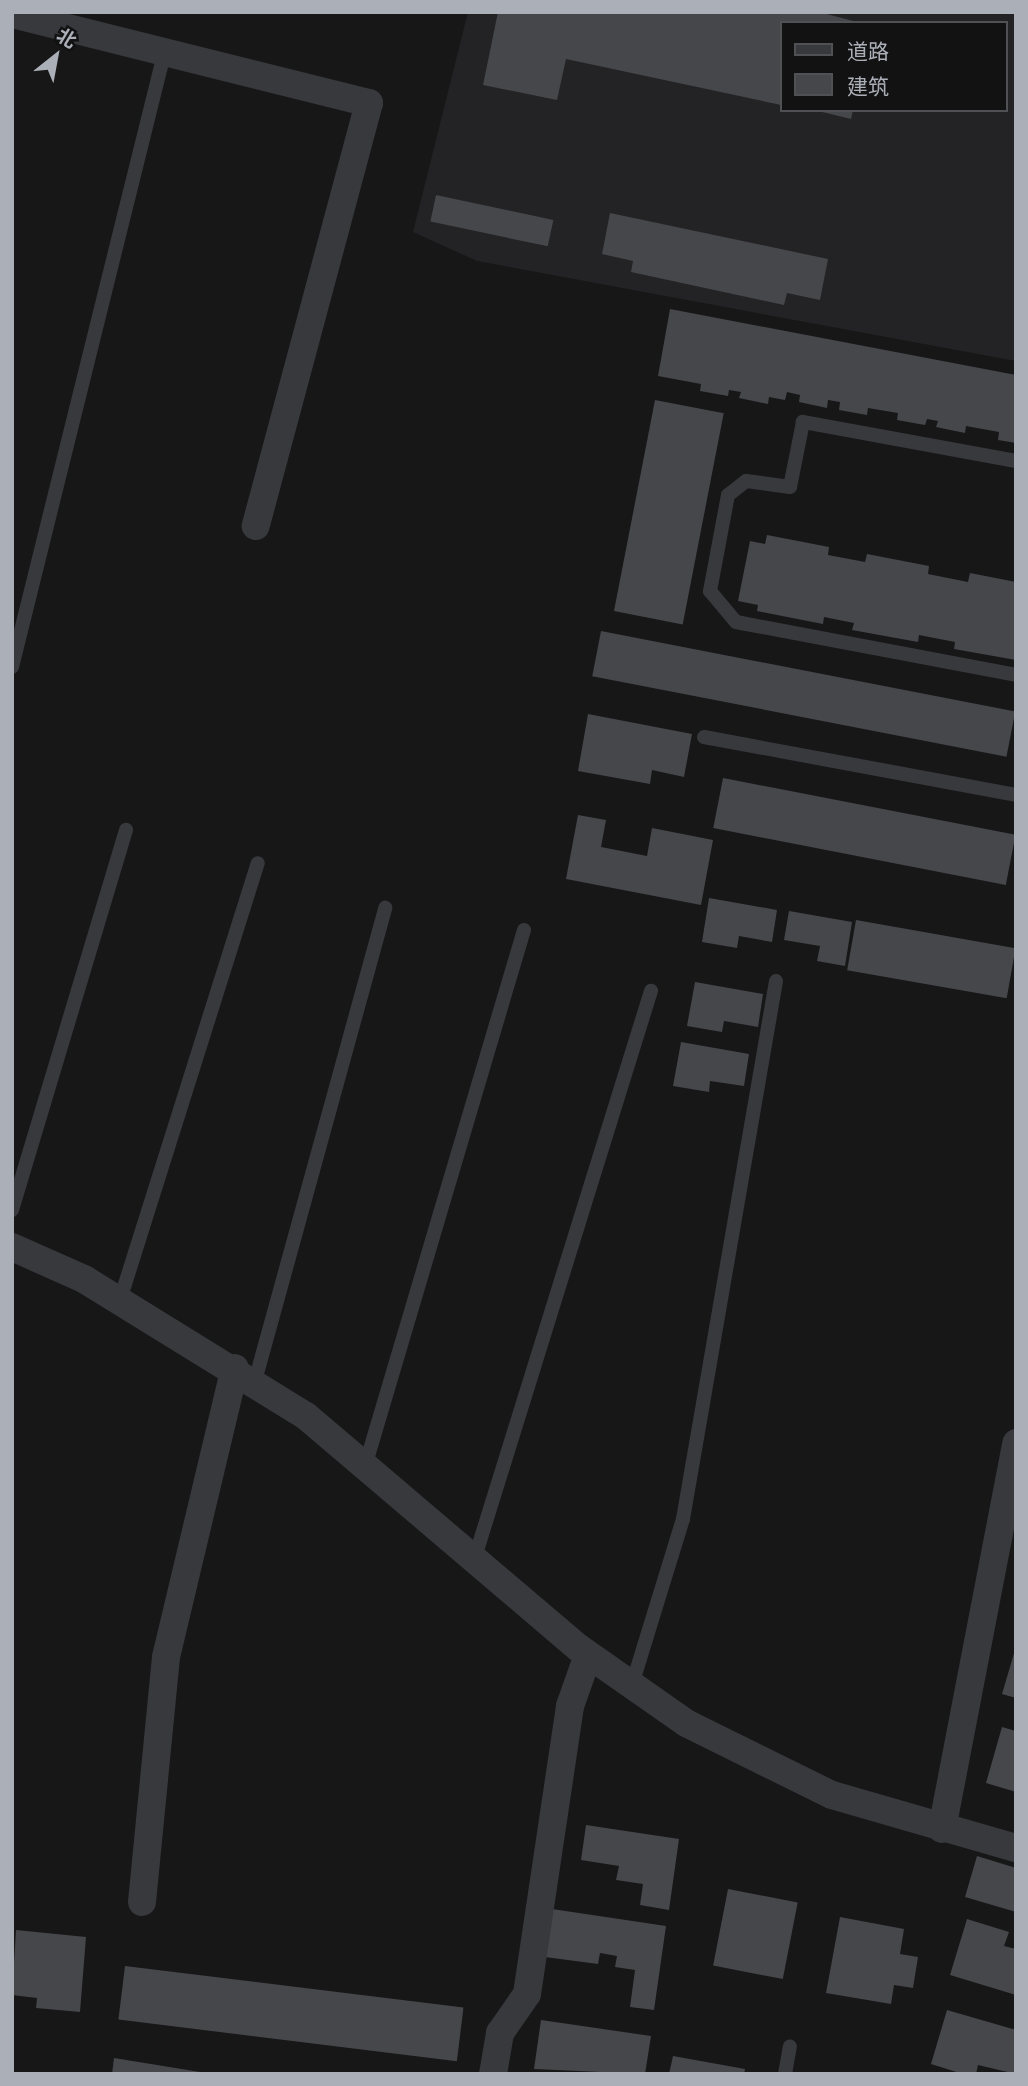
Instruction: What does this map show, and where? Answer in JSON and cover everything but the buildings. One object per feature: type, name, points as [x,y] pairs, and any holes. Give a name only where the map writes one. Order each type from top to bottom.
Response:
[{"type":"street","points":[[12,15],[165,50],[369,103],[256,526]]},
{"type":"street","points":[[12,1247],[120,1300],[245,1375],[366,1463],[588,1655],[631,1688],[687,1723],[790,1778],[942,1829],[1016,1847]]},
{"type":"street","points":[[142,1902],[166,1657],[245,1375]]},
{"type":"street","points":[[942,1829],[1016,1443]]},
{"type":"street","points":[[493,2074],[500,2033],[527,1994],[570,1706],[588,1655]]},
{"type":"lane","points":[[12,667],[165,50]]},
{"type":"lane","points":[[1016,461],[803,422],[790,487],[746,481],[728,495],[710,592],[736,622],[1016,675]]},
{"type":"lane","points":[[704,737],[1016,795]]},
{"type":"lane","points":[[12,1210],[126,830]]},
{"type":"lane","points":[[120,1300],[258,863]]},
{"type":"lane","points":[[245,1375],[385,908]]},
{"type":"lane","points":[[366,1463],[524,930]]},
{"type":"lane","points":[[631,1688],[683,1519],[776,981]]},
{"type":"lane","points":[[475,1557],[651,991]]},
{"type":"lane","points":[[785,2074],[790,2046]]},
{"type":"shaded area","points":[[468,12],[1016,12],[1016,361],[477,261],[413,232]]}]
